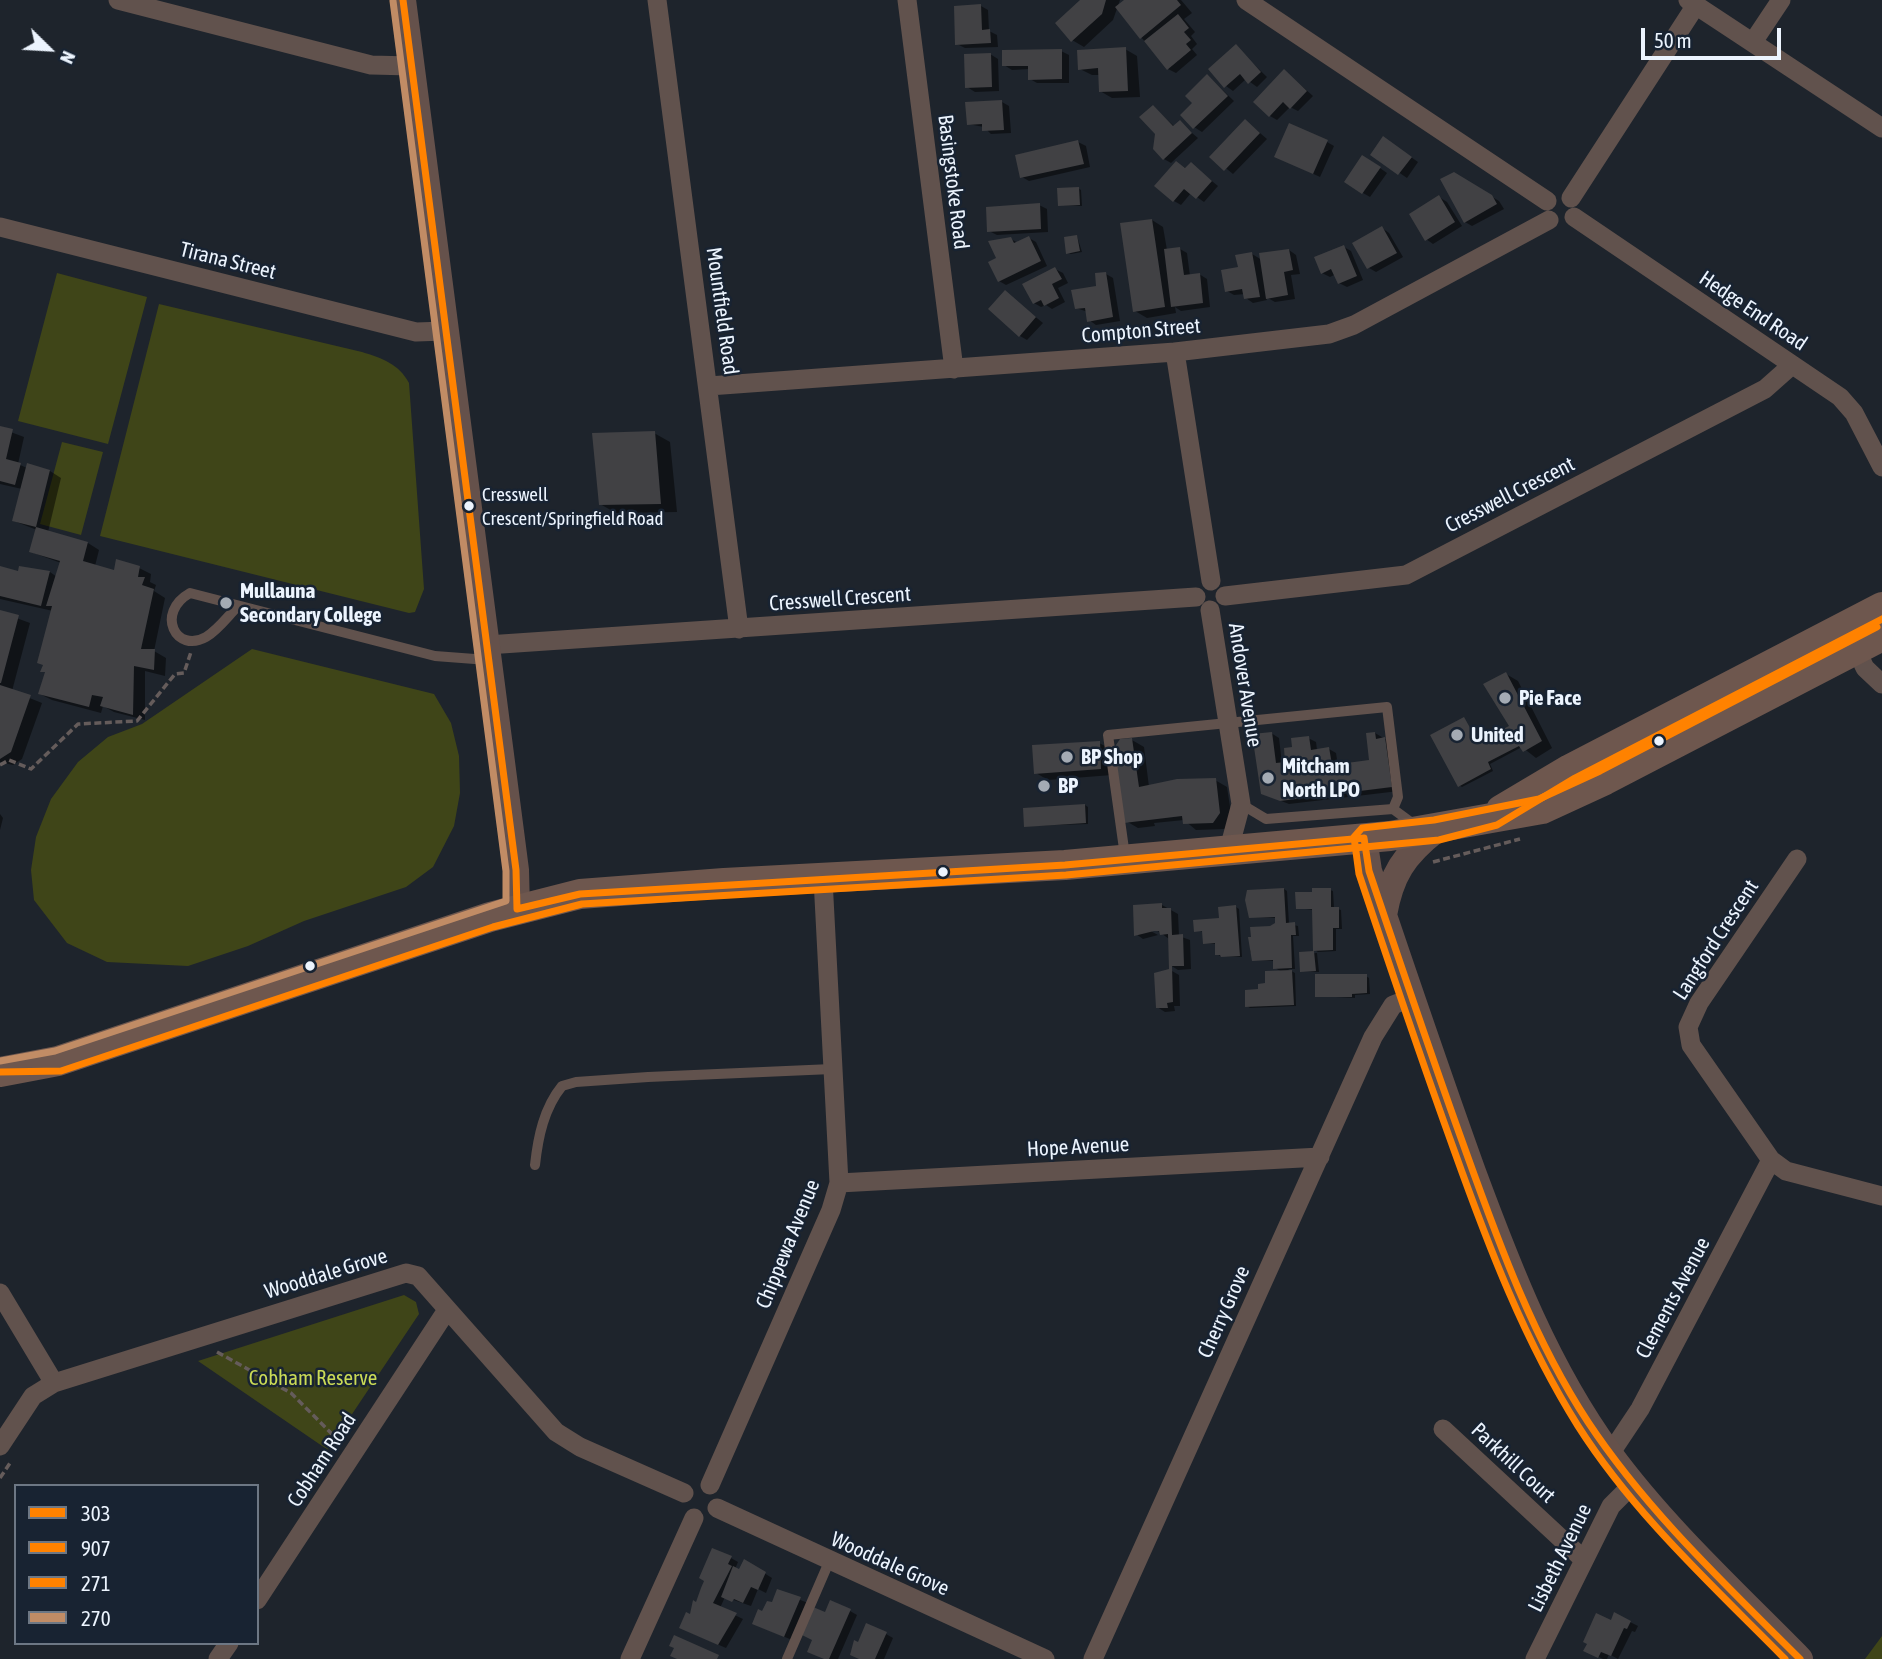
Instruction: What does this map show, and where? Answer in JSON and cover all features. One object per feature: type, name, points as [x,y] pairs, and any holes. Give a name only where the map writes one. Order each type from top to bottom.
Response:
[{"type":"main road","points":[[0,1072],[58,1061],[517,909],[580,894],[1125,860],[1229,849],[1268,833],[1364,838],[1429,831],[1492,816],[1559,775],[1850,637],[1882,607]]},
{"type":"main road","points":[[1850,637],[1882,636]]},
{"type":"main road","points":[[0,1062],[58,1061]]},
{"type":"street","points":[[118,0],[371,65],[411,66]]},
{"type":"street","points":[[402,0],[516,870],[517,909]]},
{"type":"street","name":"Mountfield Road","points":[[657,0],[739,629]]},
{"type":"street","name":"Basingstoke Road","points":[[907,0],[954,369]]},
{"type":"street","points":[[1246,0],[1548,210],[1562,225],[1692,3],[1882,128]]},
{"type":"street","points":[[1753,42],[1781,0]]},
{"type":"street","points":[[1548,210],[1559,194],[1572,208]]},
{"type":"street","name":"Hedge End Road","points":[[1572,208],[1840,397],[1854,413],[1882,467]]},
{"type":"street","name":"Compton Street","points":[[709,386],[1175,352],[1329,334],[1342,330],[1548,210]]},
{"type":"street","name":"Tirana Street","points":[[0,227],[416,332],[445,331]]},
{"type":"street","points":[[1175,352],[1211,581]]},
{"type":"street","name":"Cresswell Crescent","points":[[1225,596],[1406,575],[1765,389],[1792,365]]},
{"type":"street","points":[[1211,581],[1220,584],[1225,596],[1222,604],[1203,604],[1202,584],[1211,581]]},
{"type":"street","name":"Cresswell Crescent","points":[[488,653],[739,629],[1203,604]]},
{"type":"street","name":"Andover Avenue","points":[[1203,604],[1228,721],[1241,804],[1229,849]]},
{"type":"street","points":[[1850,637],[1865,668],[1882,684]]},
{"type":"street","points":[[1384,915],[1389,887],[1410,851],[1429,831]]},
{"type":"street","points":[[1364,838],[1366,861],[1412,998],[1513,1279],[1555,1365],[1609,1454],[1664,1520],[1800,1659]]},
{"type":"street","name":"Langford Crescent","points":[[1797,859],[1699,1003],[1688,1027],[1690,1045],[1771,1160],[1786,1171],[1882,1196]]},
{"type":"street","name":"Chippewa Avenue","points":[[710,1485],[831,1210],[839,1183],[823,879]]},
{"type":"street","name":"Cherry Grove","points":[[1093,1659],[1385,1013],[1393,1005],[1412,998]]},
{"type":"street","name":"Hope Avenue","points":[[839,1183],[1320,1157]]},
{"type":"street","name":"Clements Avenue","points":[[1609,1454],[1640,1409],[1771,1160]]},
{"type":"street","name":"Wooddale Grove","points":[[54,1383],[406,1273],[418,1276],[556,1432],[580,1447],[684,1493]]},
{"type":"street","points":[[0,1293],[54,1383],[33,1396],[7,1452]]},
{"type":"street","name":"Cobham Road","points":[[259,1597],[447,1310]]},
{"type":"street","name":"Parkhill Court","points":[[1443,1429],[1583,1559]]},
{"type":"street","name":"Lisbeth Avenue","points":[[1535,1659],[1611,1506],[1634,1483]]},
{"type":"street","points":[[692,1485],[710,1485],[717,1493],[717,1508],[705,1519],[694,1518],[682,1505],[684,1493],[692,1485]]},
{"type":"street","name":"Wooddale Grove","points":[[717,1508],[1036,1657]]},
{"type":"street","points":[[631,1659],[694,1518]]},
{"type":"lane","points":[[238,606],[205,638],[193,640],[178,635],[172,626],[170,617],[174,605],[190,593],[435,656],[488,653]]},
{"type":"lane","points":[[1125,860],[1108,735],[1387,707],[1398,797],[1393,809]]},
{"type":"lane","points":[[1241,804],[1268,833],[1393,809],[1429,831]]},
{"type":"lane","points":[[535,1165],[538,1139],[548,1107],[562,1086],[576,1082],[648,1077],[832,1069]]},
{"type":"lane","points":[[787,1659],[829,1562]]},
{"type":"path","points":[[0,765],[9,760],[32,769],[78,724],[137,721],[175,674],[181,675],[187,668],[193,640]]},
{"type":"path","points":[[229,1347],[216,1351],[291,1393],[339,1441]]},
{"type":"path","points":[[331,1452],[346,1429]]},
{"type":"path","points":[[0,1478],[7,1452]]},
{"type":"green space","points":[[57,273],[147,297],[108,444],[18,421]]},
{"type":"green space","points":[[159,304],[362,352],[389,363],[405,376],[409,383],[424,589],[415,612],[409,613],[100,536]]},
{"type":"green space","points":[[62,442],[103,452],[81,535],[40,524]]},
{"type":"green space","points":[[252,649],[434,694],[451,723],[459,756],[460,793],[454,826],[433,867],[406,887],[304,921],[248,946],[188,966],[107,962],[67,943],[34,900],[31,870],[36,837],[51,799],[78,762],[108,737],[142,724]]},
{"type":"green space","name":"Cobham Reserve","points":[[404,1295],[416,1302],[419,1314],[328,1450],[198,1361]]},
{"type":"green space","points":[[1882,1636],[1882,1659],[1865,1659]]},
{"type":"building","points":[[1080,0],[1106,0],[1102,14],[1071,42],[1055,23]]},
{"type":"building","points":[[1124,0],[1177,0],[1181,5],[1140,39],[1115,7]]},
{"type":"building","points":[[981,4],[982,30],[990,29],[991,43],[955,45],[954,6]]},
{"type":"building","points":[[1178,14],[1189,28],[1184,32],[1191,40],[1186,44],[1191,50],[1167,70],[1144,41]]},
{"type":"building","points":[[1236,44],[1261,72],[1248,84],[1240,74],[1224,88],[1208,69]]},
{"type":"building","points":[[1126,47],[1128,91],[1099,92],[1098,68],[1078,70],[1077,50]]},
{"type":"building","points":[[1062,49],[1062,79],[1028,80],[1028,66],[1002,66],[1002,50]]},
{"type":"building","points":[[991,53],[992,87],[965,88],[964,54]]},
{"type":"building","points":[[1284,69],[1307,91],[1290,109],[1283,102],[1269,117],[1253,102]]},
{"type":"building","points":[[1207,74],[1228,96],[1193,129],[1180,115],[1192,103],[1185,96]]},
{"type":"building","points":[[1002,100],[1004,130],[982,131],[982,124],[967,125],[965,102]]},
{"type":"building","points":[[1153,105],[1173,126],[1180,120],[1192,133],[1163,160],[1153,149],[1155,134],[1139,117]]},
{"type":"building","points":[[1245,119],[1260,133],[1224,171],[1209,157]]},
{"type":"building","points":[[1289,123],[1328,140],[1313,174],[1274,157]]},
{"type":"building","points":[[1383,136],[1412,157],[1398,175],[1370,155]]},
{"type":"building","points":[[1078,140],[1084,164],[1020,178],[1015,155]]},
{"type":"building","points":[[1362,155],[1381,167],[1362,194],[1344,182]]},
{"type":"building","points":[[1176,161],[1185,168],[1191,162],[1212,181],[1196,199],[1184,189],[1173,202],[1154,186]]},
{"type":"building","points":[[1454,172],[1492,195],[1497,204],[1464,223],[1440,179]]},
{"type":"building","points":[[1079,187],[1080,205],[1058,206],[1057,188]]},
{"type":"building","points":[[1439,195],[1455,222],[1425,241],[1409,214]]},
{"type":"building","points":[[1040,203],[1041,229],[987,232],[986,207]]},
{"type":"building","points":[[1152,219],[1165,307],[1133,312],[1120,223]]},
{"type":"building","points":[[1382,226],[1397,253],[1367,269],[1352,243]]},
{"type":"building","points":[[1077,235],[1080,251],[1066,254],[1064,237]]},
{"type":"building","points":[[1029,236],[1041,261],[998,282],[988,262],[996,258],[988,241],[1011,237],[1014,243]]},
{"type":"building","points":[[1344,245],[1357,276],[1338,284],[1331,269],[1321,274],[1314,257]]},
{"type":"building","points":[[1180,247],[1184,275],[1200,273],[1203,303],[1171,307],[1164,249]]},
{"type":"building","points":[[1289,249],[1293,270],[1284,272],[1288,295],[1266,299],[1259,253]]},
{"type":"building","points":[[1252,252],[1260,297],[1244,299],[1242,289],[1225,292],[1221,270],[1238,267],[1235,255]]},
{"type":"building","points":[[1055,267],[1062,279],[1052,284],[1059,298],[1044,306],[1041,300],[1033,304],[1022,284]]},
{"type":"building","points":[[1106,272],[1113,317],[1087,322],[1085,308],[1075,309],[1071,290],[1096,286],[1095,273]]},
{"type":"building","points":[[1005,290],[1036,317],[1019,337],[988,309]]},
{"type":"building","points":[[0,426],[13,429],[6,459],[21,463],[15,485],[0,481]]},
{"type":"building","points":[[655,431],[661,504],[599,505],[592,433]]},
{"type":"building","points":[[27,463],[50,470],[36,527],[12,521]]},
{"type":"building","points":[[36,527],[88,542],[83,561],[114,570],[116,559],[140,566],[138,577],[145,577],[142,585],[154,589],[141,649],[155,649],[154,670],[134,666],[133,715],[100,706],[103,697],[92,695],[89,707],[38,694],[45,672],[40,672],[43,665],[37,663],[52,606],[46,606],[60,561],[29,552]]},
{"type":"building","points":[[0,566],[18,571],[19,566],[50,571],[41,606],[0,596]]},
{"type":"building","points":[[0,610],[19,615],[1,683],[0,683]]},
{"type":"building","points":[[1506,672],[1542,741],[1523,752],[1519,746],[1488,762],[1491,769],[1458,787],[1430,735],[1464,717],[1478,742],[1509,726],[1483,684]]},
{"type":"building","points":[[0,685],[31,695],[11,752],[0,759]]},
{"type":"building","points":[[1272,732],[1276,763],[1285,762],[1284,748],[1292,747],[1291,738],[1309,736],[1311,750],[1329,747],[1332,765],[1369,760],[1366,733],[1375,732],[1376,739],[1385,737],[1392,787],[1280,801],[1261,794],[1252,734]]},
{"type":"building","points":[[1132,738],[1139,787],[1177,779],[1216,778],[1220,813],[1213,823],[1183,824],[1182,816],[1124,823],[1114,748],[1120,739]]},
{"type":"building","name":"BP Shop","points":[[1100,741],[1101,769],[1034,774],[1032,745]]},
{"type":"building","points":[[1085,804],[1086,823],[1024,827],[1023,808]]},
{"type":"building","points":[[1284,888],[1286,923],[1295,922],[1296,935],[1291,935],[1292,968],[1273,969],[1273,960],[1252,961],[1248,937],[1251,937],[1250,927],[1270,926],[1275,923],[1275,917],[1249,918],[1245,900],[1247,890]]},
{"type":"building","points":[[1312,888],[1331,888],[1331,907],[1339,907],[1339,928],[1333,928],[1333,950],[1313,951],[1312,909],[1296,909],[1295,892],[1312,892]]},
{"type":"building","points":[[1162,903],[1162,908],[1171,908],[1172,935],[1183,934],[1184,966],[1172,966],[1173,1002],[1167,1003],[1168,1008],[1156,1008],[1154,973],[1169,969],[1168,934],[1160,935],[1159,931],[1154,931],[1134,936],[1133,905]]},
{"type":"building","points":[[1236,905],[1240,956],[1215,955],[1215,943],[1203,944],[1202,931],[1194,932],[1193,920],[1219,918],[1218,907]]},
{"type":"building","points":[[1314,951],[1316,971],[1300,972],[1299,952]]},
{"type":"building","points":[[1292,970],[1294,1005],[1245,1007],[1245,990],[1258,989],[1258,984],[1265,983],[1265,971]]},
{"type":"building","points":[[1315,974],[1367,974],[1367,993],[1352,994],[1352,997],[1315,997]]},
{"type":"building","points":[[712,1548],[732,1556],[728,1564],[732,1566],[713,1603],[737,1613],[718,1645],[679,1628],[686,1612],[690,1614],[693,1600],[696,1602],[704,1581],[699,1578]]},
{"type":"building","points":[[744,1559],[766,1572],[758,1590],[751,1587],[743,1603],[734,1599],[732,1602],[721,1597],[733,1566],[739,1569]]},
{"type":"building","points":[[777,1589],[801,1597],[784,1637],[752,1624],[758,1609],[762,1611],[767,1601],[772,1602]]},
{"type":"building","points":[[830,1600],[851,1609],[829,1659],[824,1659],[807,1652],[812,1640],[802,1635],[813,1607],[825,1612]]},
{"type":"building","points":[[1614,1612],[1631,1621],[1627,1629],[1624,1628],[1611,1656],[1601,1652],[1598,1658],[1583,1651],[1587,1644],[1583,1642],[1596,1613],[1611,1620]]},
{"type":"building","points":[[866,1623],[887,1632],[875,1659],[859,1659],[850,1655],[854,1640],[858,1642]]},
{"type":"building","points":[[674,1635],[719,1655],[717,1659],[677,1659],[670,1656],[674,1648],[669,1646]]},
{"type":"transit line","name":"303","points":[[403,0],[516,870],[517,909]]},
{"type":"transit line","name":"270","points":[[0,1061],[55,1051],[506,901],[506,871],[393,1]]},
{"type":"transit line","name":"907","points":[[0,1072],[61,1071],[493,927],[582,904],[1066,875],[1439,840],[1497,825],[1575,778],[1882,619]]},
{"type":"transit line","name":"271","points":[[1785,1659],[1675,1548],[1624,1489],[1578,1426],[1541,1360],[1494,1256],[1467,1186],[1359,874],[1354,837],[1362,828],[1434,820],[1539,799],[1600,771],[1877,627]]},
{"type":"transit line","name":"303","points":[[1364,838],[1369,871],[1453,1117],[1519,1291],[1551,1358],[1588,1422],[1635,1486],[1688,1546],[1800,1659]]},
{"type":"transit line","name":"303","points":[[517,909],[580,894],[1065,865],[1364,838]]},
{"type":"place","name":"Cresswell Crescent/Springfield Road","points":[[469,506]]},
{"type":"place","name":"Mullauna Secondary College","points":[[226,603]]},
{"type":"place","name":"Pie Face","points":[[1505,698]]},
{"type":"place","name":"United","points":[[1457,735]]},
{"type":"place","name":"BP Shop","points":[[1067,757]]},
{"type":"place","name":"Mitcham North LPO","points":[[1268,778]]},
{"type":"place","name":"BP","points":[[1044,786]]}]
